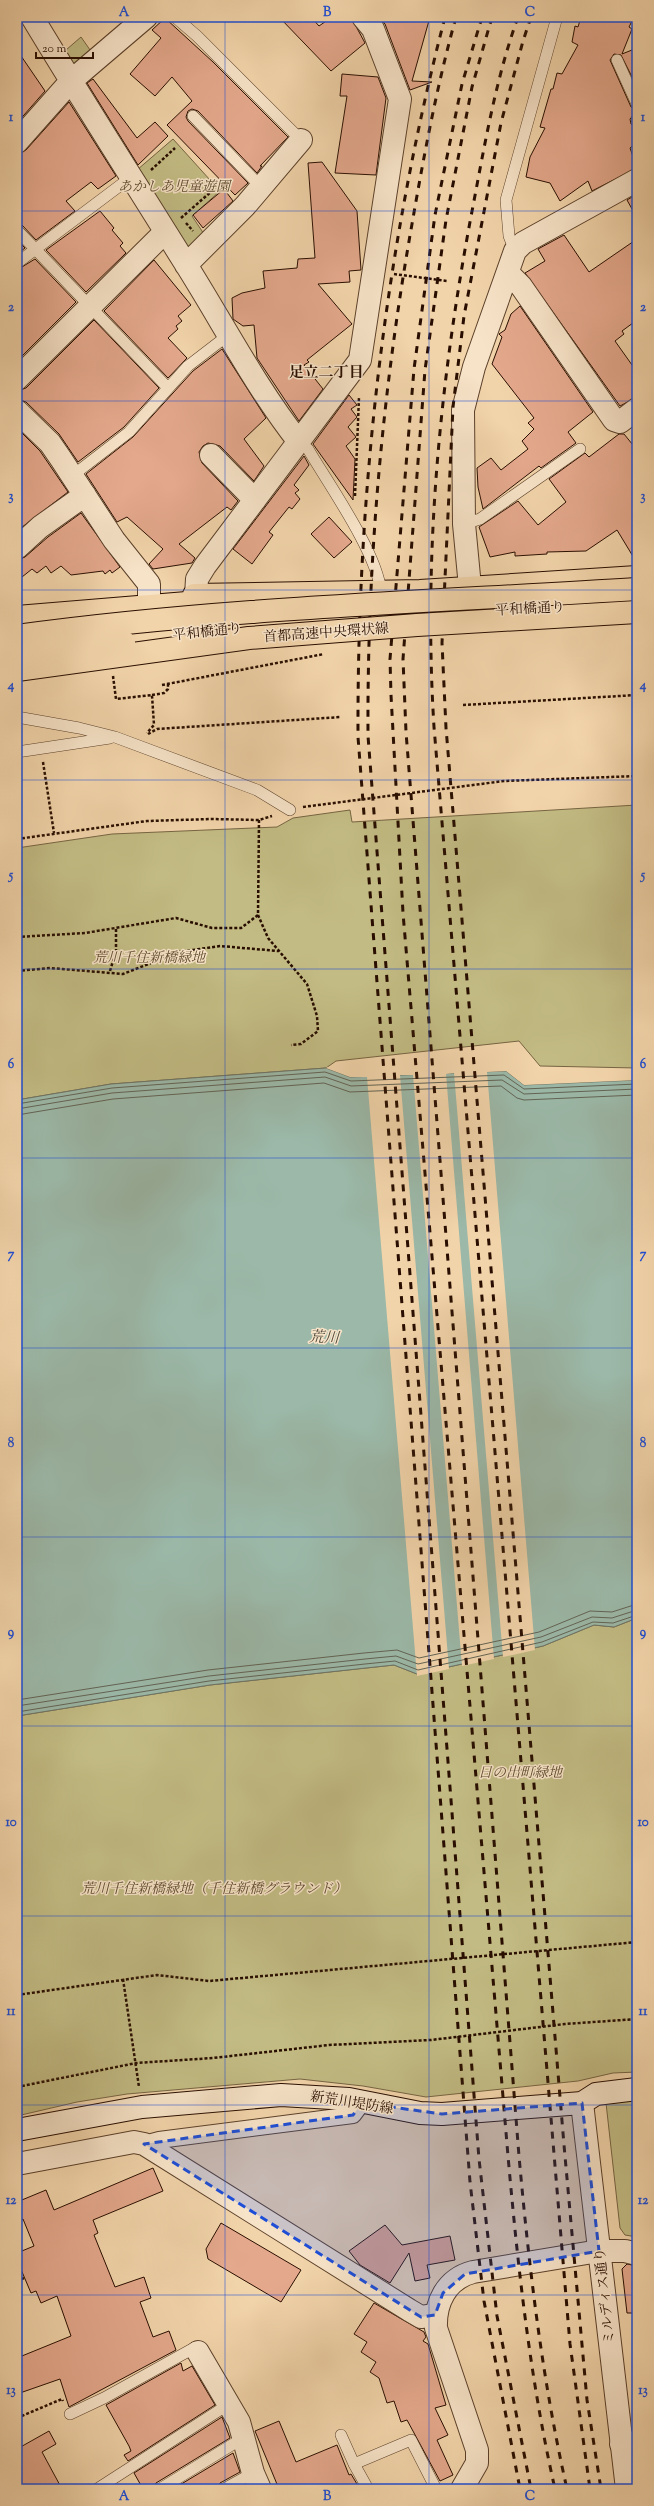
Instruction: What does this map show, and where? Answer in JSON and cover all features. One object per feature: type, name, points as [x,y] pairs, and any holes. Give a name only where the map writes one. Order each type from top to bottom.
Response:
[{"type":"main road","name":"平和橋通り","points":[[17,609],[149,597],[381,592],[637,577]]},
{"type":"main road","name":"首都高速中央環状線","points":[[17,636],[141,621],[303,608],[637,589]]},
{"type":"main road","name":"平和橋通り","points":[[17,654],[110,641],[226,629],[420,614],[637,602]]},
{"type":"main road","points":[[17,618],[187,603],[303,608]]},
{"type":"main road","name":"首都高速中央環状線","points":[[17,670],[249,638],[402,626],[637,612]]},
{"type":"main road","points":[[17,651],[72,644],[249,638]]},
{"type":"street","points":[[32,17],[131,180],[171,228],[186,264],[227,336],[299,442]]},
{"type":"street","points":[[17,142],[71,82],[146,17]]},
{"type":"street","points":[[196,595],[197,579],[360,360],[400,99],[373,29],[363,17]]},
{"type":"street","points":[[186,264],[260,187],[301,140]]},
{"type":"street","points":[[470,587],[464,524],[465,404],[474,367],[515,251],[523,243],[637,180]]},
{"type":"street","points":[[17,380],[90,306],[171,228]]},
{"type":"street","points":[[508,273],[521,286],[614,420],[620,422],[637,409]]},
{"type":"street","points":[[17,411],[50,443],[114,540],[149,584],[149,597]]},
{"type":"street","points":[[211,455],[255,500]]},
{"type":"street","points":[[17,548],[40,527],[85,495]]},
{"type":"street","name":"新荒川堤防線","points":[[17,2130],[142,2107],[300,2095],[349,2099],[362,2103],[420,2113],[442,2114],[582,2102],[596,2094],[637,2089]]},
{"type":"street","name":"ミルディス通り","points":[[582,2102],[599,2251],[632,2443],[627,2489]]},
{"type":"street","points":[[144,2144],[159,2140],[353,2115],[362,2103]]},
{"type":"street","points":[[17,2164],[134,2142],[144,2144],[409,2310],[421,2316],[435,2314]]},
{"type":"street","points":[[462,2489],[477,2463],[476,2450],[436,2328],[435,2314],[443,2293],[455,2280],[465,2274],[599,2251],[625,2251],[637,2254]]},
{"type":"street","points":[[198,2352],[239,2422],[256,2481]]},
{"type":"lane","points":[[175,17],[197,36],[301,140]]},
{"type":"lane","points":[[515,251],[509,236],[506,200],[557,17]]},
{"type":"lane","points":[[617,60],[637,104]]},
{"type":"lane","points":[[193,116],[260,187]]},
{"type":"lane","points":[[17,263],[131,180]]},
{"type":"lane","points":[[17,230],[168,388]]},
{"type":"lane","points":[[72,476],[129,432],[188,366],[227,336]]},
{"type":"lane","points":[[299,442],[308,449],[353,525],[378,574],[381,592]]},
{"type":"lane","points":[[464,524],[480,519],[580,449]]},
{"type":"lane","points":[[17,717],[79,728],[114,738],[257,790],[290,810]]},
{"type":"lane","points":[[17,752],[114,738]]},
{"type":"lane","points":[[70,2414],[104,2398],[194,2348],[198,2352]]},
{"type":"lane","points":[[97,2489],[229,2404]]},
{"type":"lane","points":[[341,2435],[354,2464],[368,2489]]},
{"type":"lane","points":[[160,2489],[243,2438]]},
{"type":"lane","points":[[354,2464],[411,2440],[436,2489]]},
{"type":"lane","points":[[224,2489],[256,2481]]},
{"type":"path","points":[[131,180],[140,180],[175,148]]},
{"type":"path","points":[[171,228],[213,190]]},
{"type":"path","points":[[389,274],[447,281]]},
{"type":"path","points":[[353,525],[359,392]]},
{"type":"path","points":[[162,685],[331,653]]},
{"type":"path","points":[[115,696],[116,699],[164,693],[168,689],[168,684]]},
{"type":"path","points":[[152,695],[154,725]]},
{"type":"path","points":[[463,705],[637,696]]},
{"type":"path","points":[[145,734],[157,729],[341,717]]},
{"type":"path","points":[[40,748],[54,833]]},
{"type":"path","points":[[17,839],[147,822],[211,818],[259,820],[290,810],[316,804],[504,781],[637,776]]},
{"type":"path","points":[[259,820],[258,915],[268,938],[307,984],[317,1016],[318,1031],[301,1044],[292,1045]]},
{"type":"path","points":[[17,937],[85,933],[176,918],[212,928],[241,928],[258,915]]},
{"type":"path","points":[[110,971],[116,951],[116,928]]},
{"type":"path","points":[[17,971],[50,968],[110,971],[123,974],[180,952],[220,946],[278,951]]},
{"type":"path","points":[[17,1995],[157,1975],[216,1981],[637,1942]]},
{"type":"path","points":[[122,1979],[142,2107]]},
{"type":"path","points":[[17,2087],[136,2063],[213,2058],[329,2045],[431,2040],[565,2024],[637,2019]]},
{"type":"path","points":[[17,2281],[24,2278]]},
{"type":"path","points":[[17,2418],[62,2399],[70,2414]]},
{"type":"highlighted area","points":[[362,2103],[442,2114],[582,2103],[599,2251],[465,2274],[443,2293],[435,2315],[421,2317],[144,2144],[353,2115]]},
{"type":"green space","points":[[81,37],[95,57],[71,77],[59,56]]},
{"type":"green space","name":"あかしあ児童遊園","points":[[173,139],[220,191],[192,216],[208,240],[190,259],[130,176]]},
{"type":"green space","name":"荒川千住新橋緑地","points":[[637,805],[637,1068],[540,1066],[519,1041],[336,1061],[326,1068],[111,1084],[17,1100],[17,848],[112,834],[277,827],[293,818],[350,810],[352,822]]},
{"type":"green space","name":"荒川千住新橋緑地（千住新橋グラウンド）","points":[[637,1618],[637,2072],[613,2073],[578,2081],[426,2097],[363,2086],[300,2079],[127,2094],[77,2102],[17,2116],[17,1716],[210,1685],[394,1665],[417,1674],[543,1646],[594,1625],[614,1627]]},
{"type":"green space","points":[[637,2100],[637,2237],[625,2235],[620,2228],[606,2103]]},
{"type":"water","name":"荒川","points":[[326,1068],[350,1077],[506,1071],[524,1085],[637,1080],[637,1618],[614,1627],[594,1625],[543,1646],[417,1674],[394,1665],[210,1685],[17,1716],[17,1100],[111,1084]]},
{"type":"pier","points":[[328,1067],[351,1075],[506,1069],[525,1083],[637,1078],[637,1080],[524,1085],[506,1071],[487,1072],[535,1650],[503,1657],[454,1073],[446,1074],[494,1659],[462,1666],[413,1075],[400,1075],[449,1669],[417,1676],[367,1077],[350,1077],[326,1068]]},
{"type":"building","points":[[279,17],[311,17],[319,26],[332,17],[351,17],[365,43],[331,71]]},
{"type":"building","points":[[379,17],[430,17],[412,81],[432,82],[410,90],[385,24]]},
{"type":"building","points":[[581,17],[616,20],[617,17],[634,17],[629,27],[632,29],[622,54],[637,48],[637,87],[621,55],[614,54],[610,60],[631,107],[637,111],[630,119],[631,124],[637,127],[637,142],[630,148],[637,168],[592,191],[588,181],[560,201],[550,183],[526,177],[530,157],[545,128],[540,127],[557,73],[562,74],[578,45],[572,42],[575,26],[578,27]]},
{"type":"building","points":[[165,18],[213,62],[288,137],[260,166],[262,166],[257,173],[198,111],[192,109],[188,111],[186,117],[188,121],[248,183],[235,195],[167,125],[192,101],[172,77],[155,96],[130,74],[161,38],[152,30]]},
{"type":"building","points":[[17,50],[45,91],[17,123]]},
{"type":"building","points":[[342,74],[378,77],[386,98],[376,175],[335,173],[347,96],[340,96]]},
{"type":"building","points":[[93,79],[137,138],[155,122],[168,136],[138,165],[87,83]]},
{"type":"building","points":[[69,102],[116,176],[98,189],[91,182],[66,201],[75,211],[36,240],[22,225],[17,223],[17,154],[26,150]]},
{"type":"building","points":[[322,162],[357,211],[361,270],[349,271],[350,282],[318,284],[352,324],[307,360],[309,362],[304,365],[323,389],[299,421],[257,358],[254,325],[243,326],[233,319],[232,298],[242,293],[265,288],[263,271],[297,268],[298,259],[315,258],[308,163]]},
{"type":"building","points":[[224,189],[233,201],[203,228],[193,215]]},
{"type":"building","points":[[637,194],[637,218],[627,200]]},
{"type":"building","points":[[100,211],[114,228],[112,230],[123,243],[120,246],[126,253],[86,292],[46,250]]},
{"type":"building","points":[[564,235],[589,272],[637,239],[637,320],[622,331],[624,334],[615,341],[637,372],[637,397],[620,406],[525,273],[545,261],[538,249]]},
{"type":"building","points":[[17,240],[25,248],[17,254]]},
{"type":"building","points":[[35,259],[76,302],[17,361],[17,270]]},
{"type":"building","points":[[154,260],[191,305],[178,316],[182,321],[176,326],[178,329],[168,338],[187,358],[168,378],[104,311]]},
{"type":"building","points":[[520,306],[593,412],[568,432],[576,443],[541,468],[539,466],[483,509],[478,487],[477,468],[491,458],[501,470],[528,449],[522,441],[534,429],[528,423],[534,418],[492,364],[502,337],[499,334],[505,330],[511,314]]},
{"type":"building","points":[[94,320],[159,388],[124,427],[78,462],[59,434],[26,402],[17,399],[17,391],[26,388]]},
{"type":"building","points":[[222,349],[266,418],[244,439],[264,466],[254,481],[220,446],[208,443],[203,446],[199,452],[202,463],[238,501],[231,510],[227,507],[179,544],[195,558],[192,563],[153,569],[149,564],[163,549],[127,517],[117,522],[86,474],[133,437],[193,371]]},
{"type":"building","points":[[349,395],[357,405],[351,409],[357,417],[348,427],[356,437],[346,446],[355,459],[353,500],[313,444]]},
{"type":"building","points":[[17,428],[40,451],[68,492],[17,531]]},
{"type":"building","points":[[619,434],[624,434],[637,450],[637,563],[617,530],[586,551],[547,552],[547,554],[515,556],[515,552],[490,557],[479,527],[518,501],[538,525],[566,502],[549,479],[585,453],[589,457]]},
{"type":"building","points":[[304,456],[309,465],[294,485],[299,490],[295,493],[300,499],[292,509],[289,507],[269,532],[273,535],[252,564],[233,549]]},
{"type":"building","points":[[81,513],[120,567],[112,573],[110,570],[105,574],[103,571],[71,575],[61,566],[51,573],[46,566],[37,573],[32,569],[17,581],[17,560],[25,557],[48,537]]},
{"type":"building","points":[[329,517],[352,542],[334,558],[311,534]]},
{"type":"building","points":[[153,2168],[163,2191],[93,2220],[98,2233],[94,2235],[115,2287],[144,2277],[151,2298],[140,2302],[153,2337],[169,2331],[176,2350],[69,2407],[60,2379],[17,2394],[17,2358],[71,2336],[57,2296],[41,2303],[36,2291],[31,2293],[17,2260],[17,2253],[34,2246],[23,2219],[17,2221],[17,2202],[46,2190],[54,2210]]},
{"type":"building","points":[[221,2223],[301,2270],[281,2302],[208,2259],[206,2249]]},
{"type":"building","points":[[385,2225],[402,2245],[450,2236],[455,2260],[427,2265],[430,2278],[415,2281],[409,2253],[390,2283],[360,2265],[349,2251]]},
{"type":"building","points":[[627,2264],[637,2266],[637,2313],[627,2313],[622,2269]]},
{"type":"building","points":[[374,2303],[424,2332],[426,2337],[423,2341],[428,2344],[446,2405],[435,2408],[448,2435],[437,2440],[453,2475],[440,2481],[407,2420],[401,2422],[394,2401],[387,2403],[379,2378],[370,2372],[376,2362],[361,2352],[367,2342],[354,2334]]},
{"type":"building","points":[[181,2363],[183,2371],[192,2366],[215,2405],[128,2461],[124,2455],[131,2451],[106,2405]]},
{"type":"building","points":[[222,2417],[230,2438],[156,2483],[153,2489],[143,2489],[134,2473]]},
{"type":"building","points":[[279,2421],[296,2462],[337,2445],[349,2475],[351,2474],[360,2489],[279,2489],[255,2431]]},
{"type":"building","points":[[49,2431],[56,2444],[42,2452],[62,2489],[17,2489],[17,2449]]},
{"type":"building","points":[[233,2453],[240,2472],[220,2483],[217,2489],[173,2489]]},
{"type":"railway","points":[[445,17],[424,105],[406,195],[390,284],[378,374],[369,465],[363,555],[359,646],[358,737],[470,2182],[484,2301],[520,2489]]},
{"type":"railway","points":[[456,17],[426,146],[401,287],[392,351],[378,479],[370,607],[368,736],[479,2159],[497,2316],[531,2489]]},
{"type":"railway","points":[[482,17],[462,84],[435,215],[414,369],[390,659],[391,695],[403,913],[508,2156],[526,2323],[546,2448],[555,2489]]},
{"type":"railway","points":[[492,17],[472,87],[446,220],[425,370],[403,659],[406,732],[519,2156],[527,2239],[543,2365],[567,2489]]},
{"type":"railway","points":[[518,17],[497,87],[473,206],[451,336],[443,401],[433,531],[431,662],[434,727],[570,2344],[590,2489]]},
{"type":"railway","points":[[531,17],[501,123],[464,316],[453,407],[442,643],[446,728],[564,2145],[587,2400],[601,2489]]},
{"type":"district","name":"足立二丁目","points":[[326,372]]},
{"type":"park label","name":"日の出町緑地","points":[[520,1772]]}]
